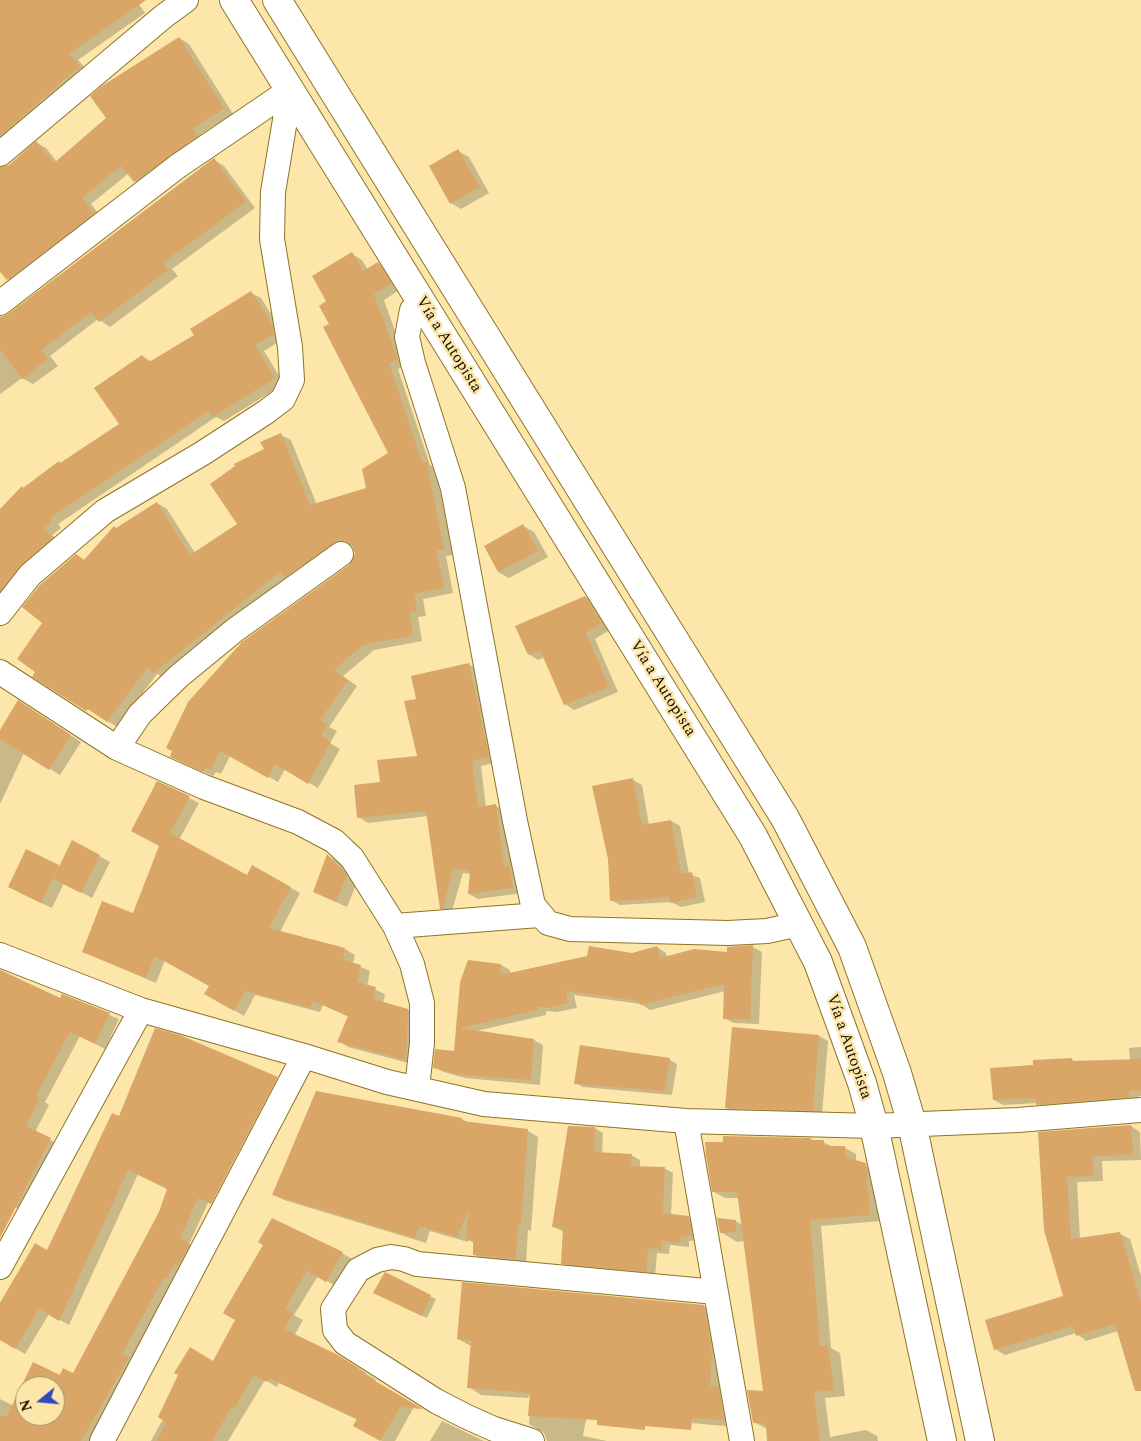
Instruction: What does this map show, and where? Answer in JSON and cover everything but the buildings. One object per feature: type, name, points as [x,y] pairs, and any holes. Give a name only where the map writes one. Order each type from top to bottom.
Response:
[{"type":"highway","name":"Vía a Autopista","points":[[234,0],[753,836],[818,962],[862,1083],[874,1126],[942,1441]]},
{"type":"highway","points":[[277,0],[785,818],[852,947],[897,1073],[912,1124],[980,1441]]},
{"type":"street","points":[[0,154],[149,28],[186,0]]},
{"type":"street","points":[[0,302],[178,166],[290,90]]},
{"type":"street","points":[[0,613],[30,575],[105,511],[203,453],[283,399],[292,380],[290,347],[272,239],[273,192],[290,90]]},
{"type":"street","points":[[421,301],[412,310],[407,337],[412,363],[453,488],[514,821],[533,905],[539,915],[548,924],[570,929],[728,933],[767,932],[799,924]]},
{"type":"street","points":[[116,748],[140,714],[179,676],[235,630],[341,554]]},
{"type":"street","points":[[0,672],[116,748],[204,787],[298,822],[334,841],[352,858],[395,926],[412,964],[422,1003],[422,1043],[417,1088]]},
{"type":"street","points":[[395,926],[539,915]]},
{"type":"street","points":[[0,955],[141,1010],[304,1056],[387,1082],[484,1104],[686,1121],[874,1126],[1018,1120],[1141,1110]]},
{"type":"street","points":[[0,1266],[141,1010]]},
{"type":"street","points":[[102,1441],[304,1056]]},
{"type":"street","points":[[686,1121],[742,1441]]},
{"type":"street","points":[[532,1441],[494,1429],[458,1412],[345,1343],[335,1330],[333,1309],[358,1270],[367,1264],[391,1257],[417,1264],[716,1292]]}]
